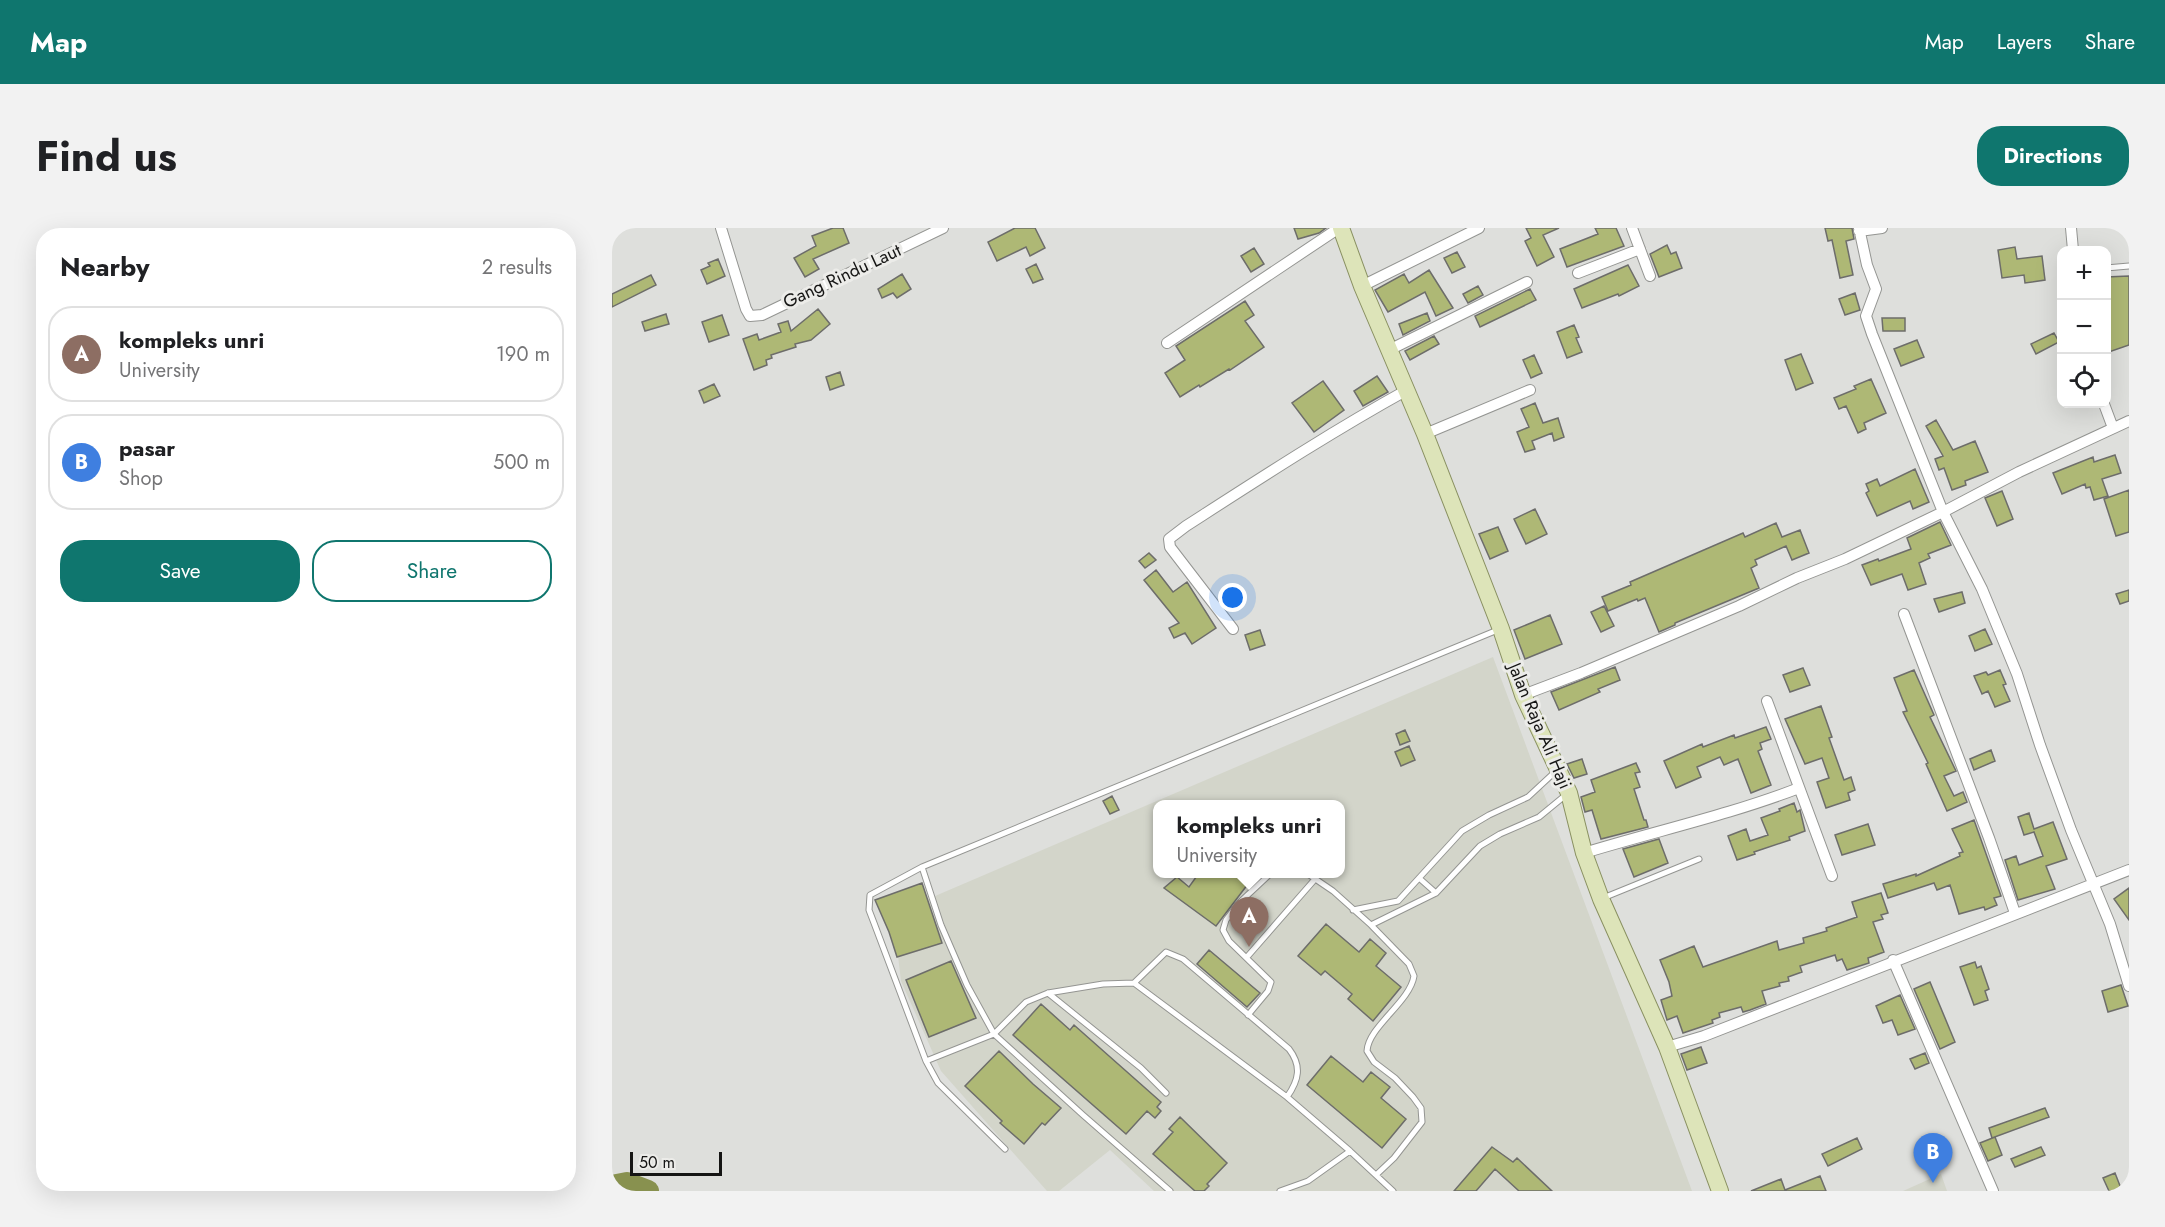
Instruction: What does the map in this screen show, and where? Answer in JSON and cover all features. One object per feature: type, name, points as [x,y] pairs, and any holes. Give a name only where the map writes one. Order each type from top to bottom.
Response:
[{"type":"main road","name":"Jalan Raja Ali Haji","points":[[1340,228],[1425,434],[1501,629],[1523,695],[1569,793],[1584,853],[1601,899],[1667,1047],[1720,1191]]},
{"type":"street","name":"Gang Rindu Laut","points":[[721,228],[750,316],[762,315],[943,228]]},
{"type":"street","points":[[1167,343],[1340,228]]},
{"type":"street","points":[[1362,286],[1479,228]]},
{"type":"street","points":[[1632,228],[1650,276]]},
{"type":"street","points":[[1882,228],[1859,230],[1876,289],[1866,316],[1943,512],[1982,589],[2017,674],[2071,830],[2110,924],[2129,986]]},
{"type":"street","points":[[2071,228],[2073,246]]},
{"type":"street","points":[[1578,273],[1640,249]]},
{"type":"street","points":[[1389,350],[1527,282]]},
{"type":"street","points":[[1233,628],[1170,547],[1169,539],[1298,453],[1407,390]]},
{"type":"street","points":[[1425,434],[1530,390]]},
{"type":"street","points":[[2106,408],[2113,428]]},
{"type":"street","points":[[1523,695],[1581,673],[1845,559],[2019,472],[2129,421]]},
{"type":"street","points":[[1904,614],[1977,805],[2015,913]]},
{"type":"street","points":[[1767,701],[1832,876]]},
{"type":"street","points":[[1584,853],[1760,804],[1799,788]]},
{"type":"street","points":[[1667,1047],[1704,1036],[1893,960],[1941,944],[2129,870]]},
{"type":"street","points":[[1893,960],[1993,1191]]},
{"type":"lane","points":[[2111,268],[2129,267]]},
{"type":"lane","points":[[1005,1149],[938,1083],[926,1061],[869,910],[870,895],[922,867],[1501,629]]},
{"type":"lane","points":[[1353,910],[1398,901],[1462,831],[1489,815],[1528,797],[1558,769]]},
{"type":"lane","points":[[1371,925],[1436,894],[1480,846],[1500,834],[1539,817],[1569,793]]},
{"type":"lane","points":[[1601,899],[1699,859]]},
{"type":"lane","points":[[922,867],[941,925],[967,984],[994,1034],[1170,1191]]},
{"type":"lane","points":[[1248,1015],[1268,991],[1271,982],[1229,940],[1223,930],[1223,925],[1238,904],[1265,878]]},
{"type":"lane","points":[[1247,957],[1316,878],[1371,925],[1409,964],[1414,976],[1411,984],[1390,1015],[1370,1038],[1367,1051],[1374,1062],[1395,1077],[1413,1097],[1421,1108],[1422,1122],[1394,1158],[1376,1175]]},
{"type":"lane","points":[[1419,878],[1436,894]]},
{"type":"lane","points":[[1134,983],[1166,952],[1183,959],[1289,1049],[1297,1059],[1298,1071],[1295,1086],[1287,1098]]},
{"type":"lane","points":[[926,1061],[994,1034],[1026,1002],[1048,993],[1103,984],[1134,983],[1287,1098],[1393,1191]]},
{"type":"lane","points":[[1048,993],[1141,1068],[1166,1093]]},
{"type":"lane","points":[[1280,1191],[1308,1181],[1350,1151]]},
{"type":"shaded area","points":[[1493,657],[1692,1191],[1154,1191],[1110,1150],[1059,1191],[1047,1191],[941,1071],[901,981],[893,914],[1153,803],[1153,878],[1345,878],[1345,800],[1159,800]]},
{"type":"shaded area","points":[[1941,1174],[1947,1191],[1903,1191]]},
{"type":"building","points":[[833,228],[843,228],[849,243],[813,259],[819,269],[805,277],[794,258],[816,246],[812,236]]},
{"type":"building","points":[[1015,228],[1035,228],[1045,248],[1030,256],[1026,247],[997,261],[988,242]]},
{"type":"building","points":[[1294,228],[1326,228],[1319,233],[1298,239]]},
{"type":"building","points":[[1526,228],[1559,228],[1543,235],[1554,257],[1537,266],[1525,241],[1531,238]]},
{"type":"building","points":[[1595,228],[1616,228],[1624,246],[1567,267],[1560,249],[1598,234]]},
{"type":"building","points":[[1825,228],[1852,228],[1854,239],[1846,241],[1853,275],[1840,278],[1832,240],[1828,241]]},
{"type":"building","points":[[1667,245],[1671,254],[1676,252],[1682,268],[1659,277],[1650,254]]},
{"type":"building","points":[[2015,247],[2017,259],[2042,256],[2045,280],[2025,283],[2024,275],[2002,278],[1998,250]]},
{"type":"building","points":[[1254,248],[1264,264],[1251,272],[1241,256]]},
{"type":"building","points":[[1457,252],[1465,267],[1452,273],[1444,258]]},
{"type":"building","points":[[718,259],[725,276],[707,284],[701,270],[710,266],[708,263]]},
{"type":"building","points":[[1036,264],[1043,279],[1033,283],[1026,269]]},
{"type":"building","points":[[1628,265],[1639,286],[1619,296],[1618,294],[1582,308],[1574,289]]},
{"type":"building","points":[[1429,270],[1453,308],[1436,316],[1425,292],[1388,312],[1375,290],[1404,274],[1409,283]]},
{"type":"building","points":[[902,274],[911,289],[897,298],[893,293],[882,298],[878,289]]},
{"type":"building","points":[[651,275],[656,285],[612,307],[612,294]]},
{"type":"building","points":[[2129,276],[2129,345],[2111,351],[2111,300],[2111,277]]},
{"type":"building","points":[[1478,286],[1483,295],[1468,303],[1463,294]]},
{"type":"building","points":[[1530,289],[1536,300],[1480,327],[1475,316]]},
{"type":"building","points":[[1855,293],[1860,310],[1845,315],[1839,299]]},
{"type":"building","points":[[1245,301],[1254,315],[1245,321],[1264,347],[1230,370],[1180,397],[1165,373],[1185,360],[1176,346]]},
{"type":"building","points":[[818,309],[830,324],[811,340],[795,344],[796,347],[771,355],[772,358],[766,360],[767,365],[754,370],[743,339],[757,334],[759,340],[781,332],[778,324],[788,321],[791,331]]},
{"type":"building","points":[[1427,313],[1430,321],[1403,335],[1399,324]]},
{"type":"building","points":[[666,314],[669,324],[645,331],[642,322]]},
{"type":"building","points":[[722,315],[729,335],[709,342],[702,322]]},
{"type":"building","points":[[1882,318],[1905,318],[1905,331],[1883,331]]},
{"type":"building","points":[[1574,325],[1582,352],[1567,358],[1557,332]]},
{"type":"building","points":[[2054,333],[2057,338],[2057,343],[2036,354],[2031,344]]},
{"type":"building","points":[[1434,336],[1439,344],[1410,360],[1405,351]]},
{"type":"building","points":[[1917,340],[1924,357],[1901,366],[1894,349]]},
{"type":"building","points":[[1801,354],[1813,383],[1796,390],[1785,360]]},
{"type":"building","points":[[1534,355],[1542,373],[1531,378],[1523,360]]},
{"type":"building","points":[[840,372],[844,385],[830,390],[826,377]]},
{"type":"building","points":[[1377,376],[1388,392],[1363,406],[1354,391]]},
{"type":"building","points":[[1871,379],[1886,413],[1864,423],[1866,429],[1858,433],[1846,406],[1839,409],[1834,398],[1856,389],[1854,386]]},
{"type":"building","points":[[1323,381],[1344,410],[1314,432],[1292,403]]},
{"type":"building","points":[[714,384],[720,396],[704,403],[699,391]]},
{"type":"building","points":[[1535,403],[1543,423],[1558,418],[1564,437],[1554,441],[1552,433],[1532,441],[1535,449],[1525,452],[1517,432],[1529,427],[1521,409]]},
{"type":"building","points":[[1936,420],[1953,450],[1975,441],[1988,472],[1965,481],[1966,485],[1952,490],[1944,468],[1939,470],[1935,459],[1943,456],[1926,426]]},
{"type":"building","points":[[2115,455],[2121,473],[2102,479],[2108,496],[2094,500],[2090,487],[2086,488],[2085,484],[2062,494],[2053,473],[2093,457],[2094,462]]},
{"type":"building","points":[[1915,469],[1929,502],[1913,509],[1910,501],[1877,516],[1866,493],[1869,491],[1866,484],[1877,479],[1880,486]]},
{"type":"building","points":[[2129,490],[2129,532],[2116,536],[2104,499]]},
{"type":"building","points":[[2002,491],[2013,519],[1997,526],[1985,498]]},
{"type":"building","points":[[1535,509],[1547,534],[1526,544],[1514,519]]},
{"type":"building","points":[[1940,522],[1951,545],[1928,554],[1930,558],[1919,563],[1926,584],[1908,590],[1902,574],[1871,585],[1862,565],[1911,549],[1907,538]]},
{"type":"building","points":[[1776,523],[1782,537],[1800,530],[1809,553],[1792,560],[1786,546],[1755,560],[1757,565],[1751,568],[1759,588],[1659,632],[1645,598],[1608,611],[1602,597],[1631,585],[1630,582],[1743,533],[1745,537]]},
{"type":"building","points":[[1498,527],[1508,551],[1490,559],[1479,534]]},
{"type":"building","points":[[1149,553],[1156,560],[1145,568],[1139,561]]},
{"type":"building","points":[[1156,570],[1173,592],[1187,582],[1216,628],[1192,644],[1185,633],[1174,638],[1169,628],[1179,623],[1144,580]]},
{"type":"building","points":[[2129,590],[2129,601],[2120,604],[2116,594]]},
{"type":"building","points":[[1962,592],[1965,603],[1939,612],[1934,599]]},
{"type":"building","points":[[1604,606],[1614,626],[1601,632],[1591,612]]},
{"type":"building","points":[[1550,615],[1562,644],[1525,659],[1514,630]]},
{"type":"building","points":[[1985,629],[1992,644],[1975,651],[1969,636]]},
{"type":"building","points":[[1260,630],[1265,645],[1250,650],[1245,635]]},
{"type":"building","points":[[1615,667],[1620,680],[1598,689],[1600,692],[1559,710],[1551,692]]},
{"type":"building","points":[[1803,668],[1810,685],[1790,692],[1783,675]]},
{"type":"building","points":[[1914,670],[1934,715],[1930,717],[1956,771],[1944,776],[1954,796],[1963,792],[1967,802],[1947,811],[1926,764],[1928,763],[1903,712],[1907,711],[1894,678]]},
{"type":"building","points":[[2000,670],[2010,701],[1995,707],[1988,691],[1982,694],[1974,676],[1986,672],[1988,675]]},
{"type":"building","points":[[1821,706],[1832,737],[1829,738],[1844,780],[1851,777],[1855,790],[1848,793],[1850,800],[1826,808],[1817,782],[1829,778],[1822,758],[1805,764],[1785,719]]},
{"type":"building","points":[[1766,727],[1771,739],[1760,743],[1762,749],[1758,751],[1771,785],[1751,793],[1738,759],[1724,765],[1720,757],[1697,767],[1701,777],[1676,788],[1664,761],[1702,744],[1703,747],[1734,735],[1735,738]]},
{"type":"building","points":[[1405,730],[1410,741],[1400,745],[1396,734]]},
{"type":"building","points":[[1409,746],[1415,760],[1401,766],[1395,752]]},
{"type":"building","points":[[1991,750],[1995,761],[1974,770],[1970,759]]},
{"type":"building","points":[[1582,759],[1587,774],[1574,778],[1567,764]]},
{"type":"building","points":[[1636,763],[1640,772],[1635,773],[1640,787],[1634,789],[1648,827],[1601,839],[1592,810],[1585,812],[1581,797],[1595,792],[1591,780]]},
{"type":"building","points":[[1112,796],[1119,810],[1110,814],[1103,801]]},
{"type":"building","points":[[1794,803],[1797,812],[1800,810],[1805,831],[1789,837],[1790,840],[1737,860],[1728,836],[1746,829],[1750,841],[1768,835],[1761,818]]},
{"type":"building","points":[[2029,813],[2034,829],[2053,822],[2067,859],[2046,866],[2055,889],[2018,900],[2005,860],[2016,856],[2019,865],[2043,856],[2034,832],[2024,835],[2018,817]]},
{"type":"building","points":[[1974,820],[2001,896],[1994,898],[1997,905],[1985,910],[1984,907],[1959,914],[1950,885],[1937,890],[1934,883],[1888,898],[1883,884],[1916,874],[1916,876],[1960,856],[1959,853],[1963,852],[1952,829]]},
{"type":"building","points":[[1868,824],[1875,845],[1842,855],[1835,835]]},
{"type":"building","points":[[1659,839],[1668,863],[1634,877],[1623,849]]},
{"type":"building","points":[[1176,878],[1189,887],[1195,878],[1249,878],[1251,880],[1216,926],[1164,888]]},
{"type":"building","points":[[922,883],[942,943],[897,957],[875,900]]},
{"type":"building","points":[[2129,888],[2129,920],[2114,899]]},
{"type":"building","points":[[1881,893],[1888,913],[1881,915],[1883,919],[1873,922],[1884,952],[1868,958],[1869,963],[1847,970],[1842,959],[1837,961],[1835,955],[1800,966],[1802,972],[1788,977],[1789,981],[1762,991],[1766,1004],[1743,1012],[1741,1007],[1719,1013],[1720,1017],[1712,1020],[1713,1023],[1683,1033],[1677,1016],[1667,1020],[1661,1000],[1672,996],[1660,960],[1694,946],[1703,967],[1777,941],[1779,950],[1804,943],[1803,938],[1827,931],[1826,928],[1857,917],[1852,902]]},
{"type":"building","points":[[1326,924],[1359,952],[1370,939],[1386,953],[1376,966],[1401,987],[1373,1021],[1348,999],[1352,994],[1325,971],[1321,975],[1298,956]]},
{"type":"building","points":[[1209,950],[1260,993],[1247,1007],[1197,964]]},
{"type":"building","points":[[951,961],[976,1018],[929,1037],[906,980]]},
{"type":"building","points":[[1975,962],[1977,968],[1981,966],[1989,989],[1985,991],[1988,1000],[1974,1005],[1960,967]]},
{"type":"building","points":[[1930,982],[1955,1042],[1940,1049],[1914,989]]},
{"type":"building","points":[[2121,985],[2128,1006],[2108,1012],[2102,991]]},
{"type":"building","points":[[1900,995],[1915,1029],[1898,1035],[1892,1020],[1883,1023],[1876,1006]]},
{"type":"building","points":[[1041,1004],[1070,1030],[1074,1025],[1161,1102],[1157,1107],[1161,1111],[1155,1118],[1147,1111],[1126,1134],[1013,1035]]},
{"type":"building","points":[[1701,1047],[1707,1063],[1687,1070],[1681,1054]]},
{"type":"building","points":[[999,1051],[1061,1108],[1045,1125],[1042,1123],[1024,1144],[1000,1123],[1002,1121],[965,1086]]},
{"type":"building","points":[[1925,1053],[1929,1063],[1915,1069],[1910,1059]]},
{"type":"building","points":[[1331,1056],[1363,1082],[1371,1072],[1390,1087],[1381,1098],[1406,1119],[1382,1148],[1307,1085]]},
{"type":"building","points":[[2045,1108],[2049,1117],[1992,1138],[1989,1128]]},
{"type":"building","points":[[1180,1117],[1227,1163],[1207,1184],[1209,1186],[1204,1191],[1195,1191],[1153,1154],[1173,1132],[1169,1129]]},
{"type":"building","points":[[1995,1137],[2002,1155],[1988,1161],[1980,1143]]},
{"type":"building","points":[[1857,1138],[1862,1149],[1828,1166],[1822,1154]]},
{"type":"building","points":[[1492,1147],[1513,1162],[1517,1158],[1552,1191],[1519,1191],[1495,1169],[1476,1191],[1454,1191]]},
{"type":"building","points":[[2041,1147],[2045,1155],[2015,1167],[2011,1159]]},
{"type":"building","points":[[2115,1173],[2122,1191],[2109,1191],[2103,1178]]},
{"type":"building","points":[[1820,1176],[1826,1191],[1751,1191],[1781,1179],[1785,1190]]},
{"type":"waterway","points":[[612,1186],[627,1183],[648,1191]]},
{"type":"place","name":"kompleks unri","points":[[1249,947]]},
{"type":"place","name":"pasar","points":[[1933,1183]]}]
